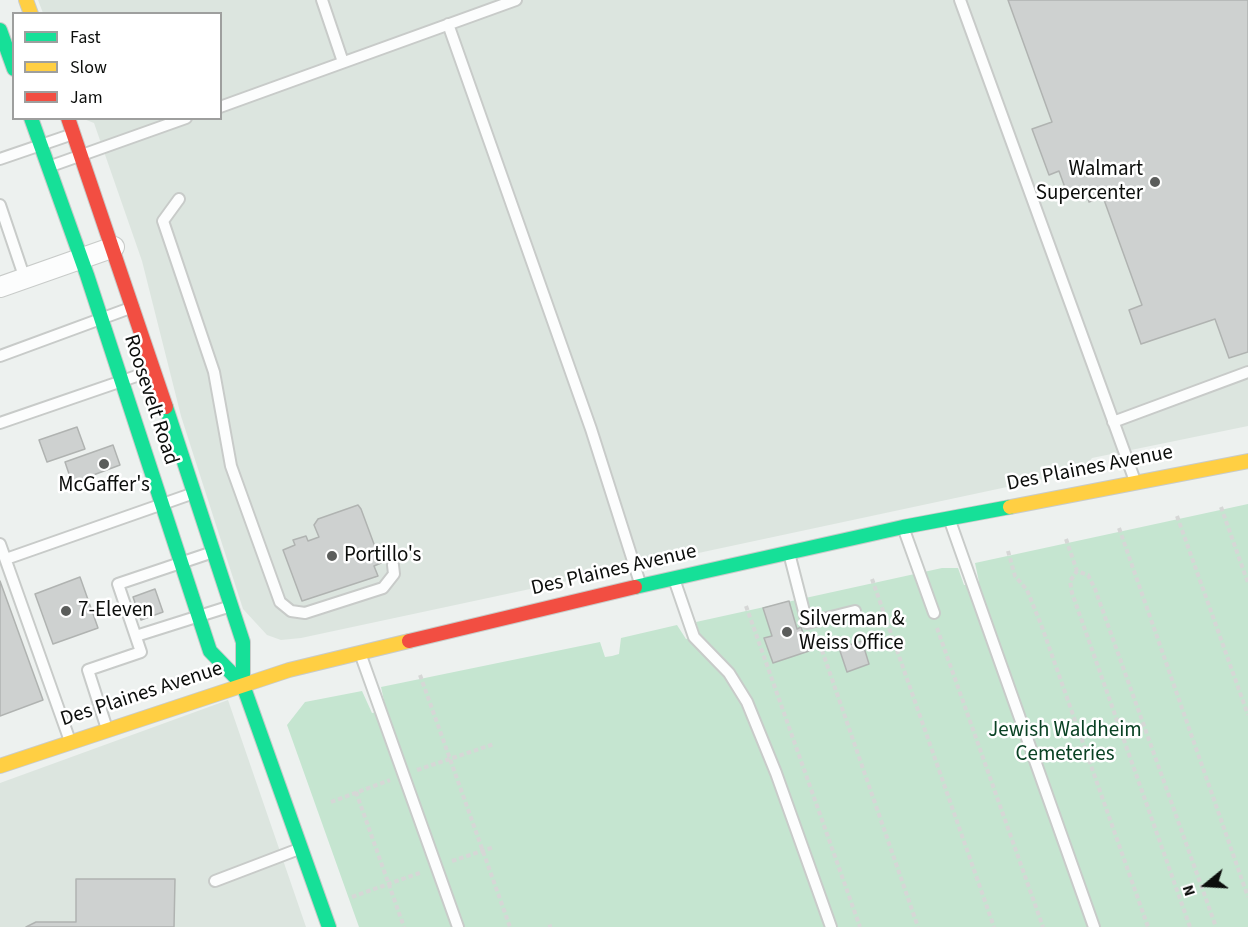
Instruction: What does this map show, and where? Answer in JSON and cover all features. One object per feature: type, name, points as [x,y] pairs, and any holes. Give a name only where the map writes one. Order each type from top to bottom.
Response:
[{"type":"main road","points":[[0,30],[12,63]]},
{"type":"main road","name":"Roosevelt Road","points":[[32,120],[122,381],[210,651],[243,685]]},
{"type":"main road","name":"Roosevelt Road","points":[[69,120],[134,306],[243,642],[243,685],[329,927]]},
{"type":"main road","name":"Des Plaines Avenue","points":[[0,765],[243,685],[360,653],[641,585],[903,527],[1248,461]]},
{"type":"street","points":[[0,288],[114,247]]},
{"type":"lane","points":[[322,0],[343,62]]},
{"type":"lane","points":[[222,105],[516,0]]},
{"type":"lane","points":[[960,0],[1135,481]]},
{"type":"lane","points":[[448,24],[591,429],[641,585]]},
{"type":"lane","points":[[48,167],[180,120]]},
{"type":"lane","points":[[0,159],[74,134]]},
{"type":"lane","points":[[179,199],[163,221],[214,372],[231,466],[280,602],[291,611],[305,613],[383,588],[394,574],[393,565]]},
{"type":"lane","points":[[0,206],[25,279]]},
{"type":"lane","points":[[0,356],[134,306]]},
{"type":"lane","points":[[0,423],[154,369]]},
{"type":"lane","points":[[1113,423],[1248,372]]},
{"type":"lane","points":[[6,560],[194,493]]},
{"type":"lane","points":[[949,518],[1095,927]]},
{"type":"lane","points":[[903,527],[934,614]]},
{"type":"lane","points":[[0,544],[70,741]]},
{"type":"lane","points":[[107,729],[88,670],[141,652],[118,584],[213,552]]},
{"type":"lane","points":[[789,552],[807,624],[855,612]]},
{"type":"lane","points":[[674,578],[694,637],[729,673],[747,702],[776,773],[831,927]]},
{"type":"lane","points":[[136,636],[231,606]]},
{"type":"lane","points":[[360,653],[458,927]]},
{"type":"lane","points":[[215,881],[301,848]]},
{"type":"path","points":[[1221,507],[1248,583]]},
{"type":"path","points":[[1177,516],[1248,715]]},
{"type":"path","points":[[1119,528],[1248,897]]},
{"type":"path","points":[[1066,539],[1077,571]]},
{"type":"path","points":[[1008,551],[1015,576],[1027,590],[1042,627],[1148,927]]},
{"type":"path","points":[[1077,571],[1070,581],[1072,593],[1191,927]]},
{"type":"path","points":[[1077,571],[1088,575],[1095,589],[1216,927]]},
{"type":"path","points":[[872,579],[994,927]]},
{"type":"path","points":[[746,606],[860,927]]},
{"type":"path","points":[[934,614],[1043,927]]},
{"type":"path","points":[[813,622],[827,670],[918,927]]},
{"type":"path","points":[[420,675],[510,927]]},
{"type":"path","points":[[357,792],[404,927]]},
{"type":"shaded area","points":[[38,0],[1248,0],[1248,426],[1092,458],[1085,467],[1074,472],[1035,481],[301,638],[281,640],[267,635],[243,609],[181,416],[142,261],[94,123],[86,120],[222,120],[222,12],[43,12]]},
{"type":"shaded area","points":[[228,700],[306,927],[0,927],[0,783]]},
{"type":"green space","name":"Jewish Waldheim Cemeteries","points":[[1248,504],[1248,927],[359,927],[287,725],[305,702],[362,691],[372,713],[386,710],[381,687],[600,642],[605,657],[612,656],[619,654],[621,638],[677,625],[686,639],[700,635],[696,622],[942,568],[958,568],[964,585],[972,584],[979,582],[975,563]]},
{"type":"building","name":"Walmart Supercenter","points":[[1008,0],[1248,0],[1248,352],[1229,358],[1215,319],[1141,344],[1129,310],[1142,305],[1103,197],[1089,202],[1085,189],[1068,196],[1059,171],[1049,175],[1032,129],[1052,122]]},
{"type":"building","points":[[77,427],[85,449],[47,462],[39,440]]},
{"type":"building","points":[[113,445],[120,465],[72,483],[65,462]]},
{"type":"building","name":"Portillo's","points":[[358,505],[381,563],[374,566],[378,576],[302,601],[283,550],[295,545],[293,540],[306,536],[308,541],[319,537],[314,525],[318,519]]},
{"type":"building","name":"7-Eleven","points":[[80,577],[98,628],[53,644],[35,594]]},
{"type":"building","points":[[0,581],[43,700],[0,716]]},
{"type":"building","name":"7-Eleven","points":[[155,589],[163,612],[141,620],[133,597]]},
{"type":"building","name":"Silverman & Weiss Office","points":[[789,601],[797,629],[801,627],[809,651],[773,663],[764,638],[772,636],[763,608]]},
{"type":"building","points":[[862,641],[869,664],[847,672],[839,648]]},
{"type":"building","points":[[76,879],[175,879],[174,927],[26,927],[36,922],[76,922]]},
{"type":"traffic: fast","points":[[0,30],[12,63]]},
{"type":"traffic: fast","points":[[32,120],[87,275],[210,651],[243,685]]},
{"type":"traffic: fast","points":[[166,407],[243,642],[243,685],[329,927]]},
{"type":"traffic: fast","points":[[635,587],[903,527],[1010,507]]},
{"type":"traffic: slow","points":[[26,0],[30,12]]},
{"type":"traffic: slow","points":[[1010,507],[1248,461]]},
{"type":"traffic: slow","points":[[0,766],[289,670],[409,641]]},
{"type":"traffic: jam","points":[[69,120],[166,407]]},
{"type":"traffic: jam","points":[[409,641],[635,587]]},
{"type":"place","name":"Walmart Supercenter","points":[[1155,182]]},
{"type":"place","name":"McGaffer's","points":[[104,464]]},
{"type":"place","name":"Portillo's","points":[[332,556]]},
{"type":"place","name":"7-Eleven","points":[[66,611]]},
{"type":"place","name":"Silverman & Weiss Office","points":[[787,632]]}]
